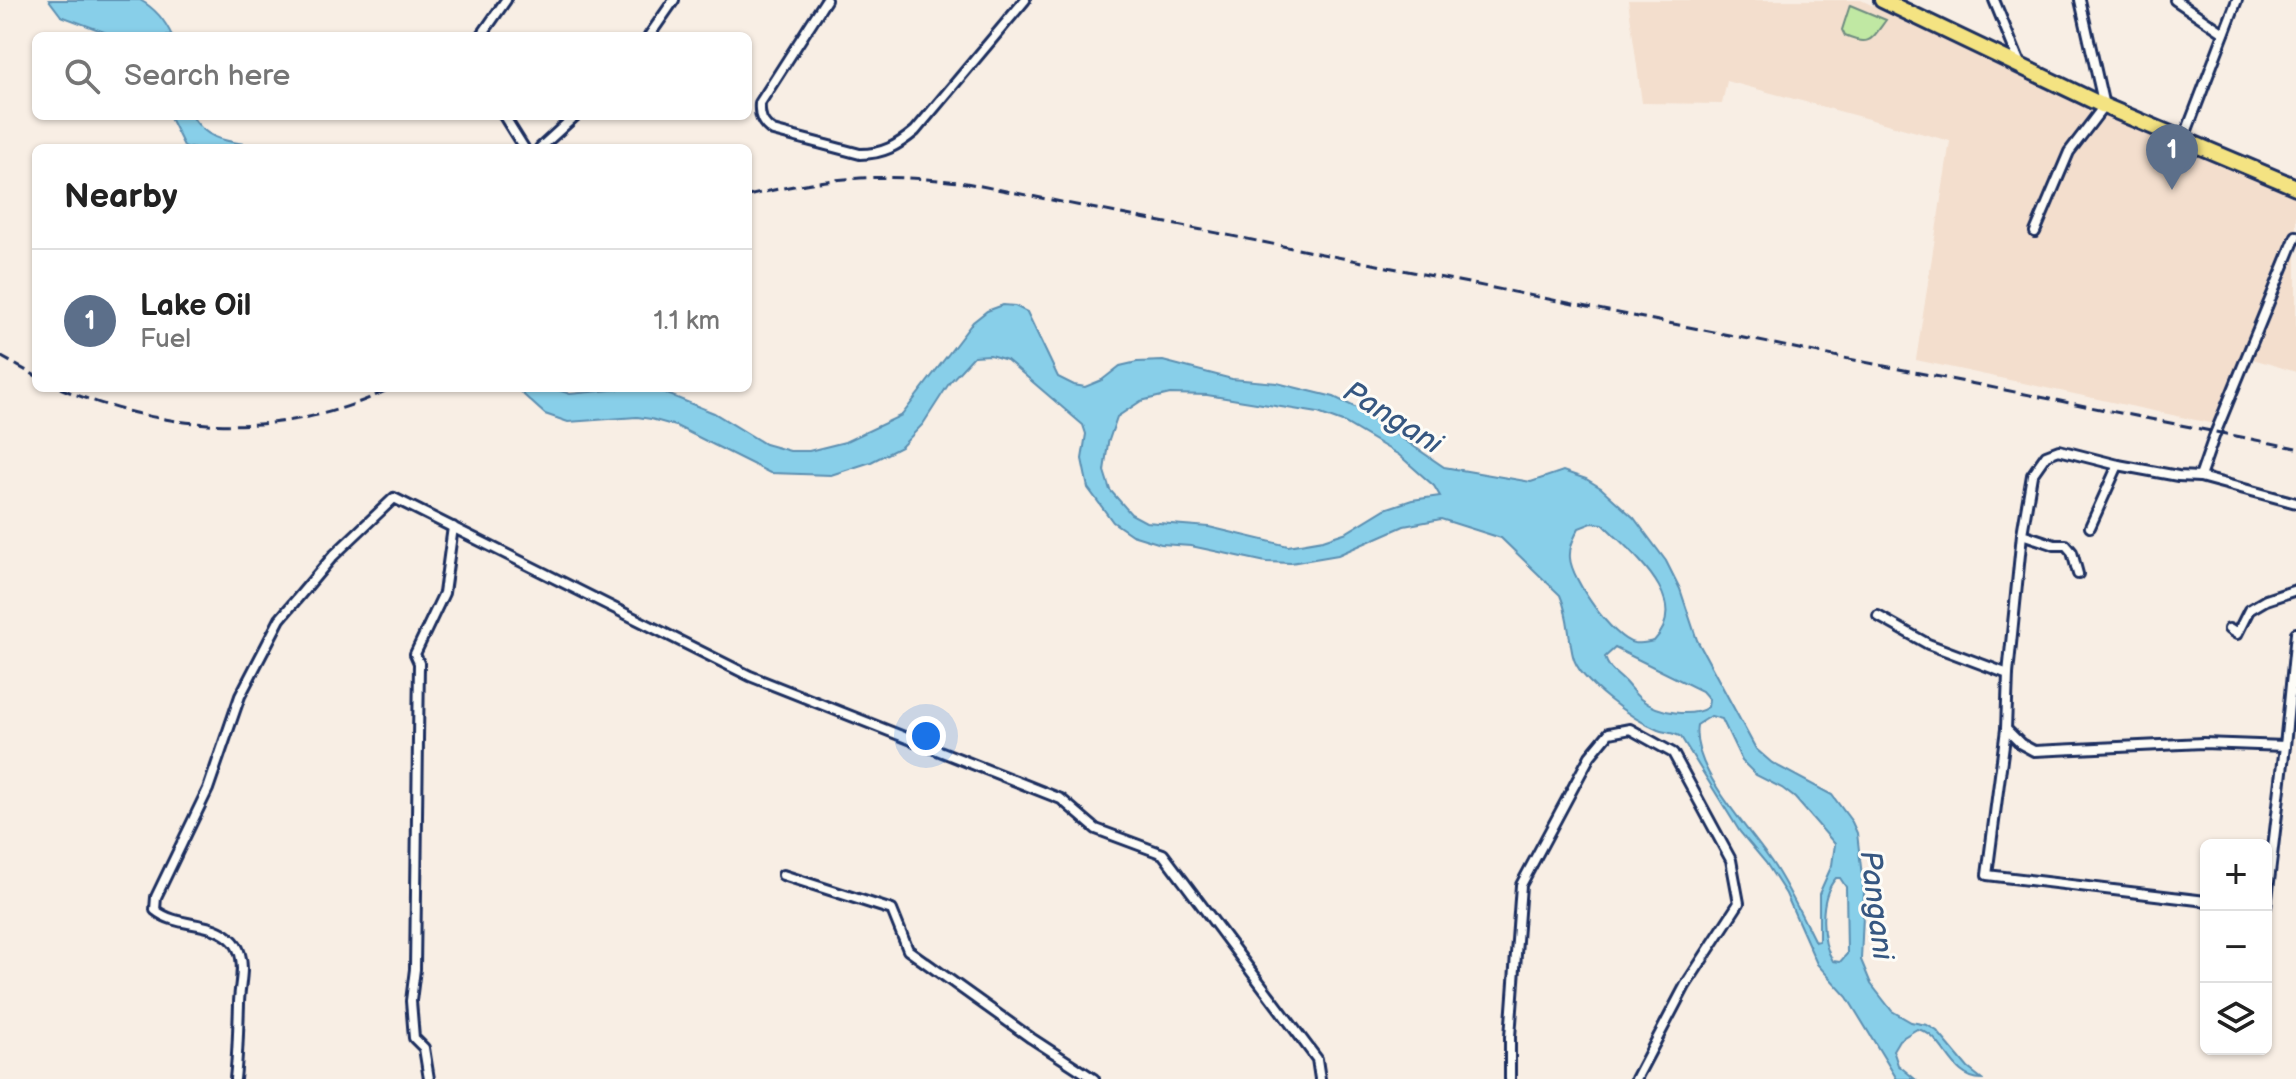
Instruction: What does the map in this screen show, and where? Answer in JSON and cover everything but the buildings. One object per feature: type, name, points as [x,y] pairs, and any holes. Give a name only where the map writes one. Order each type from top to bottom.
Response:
[{"type":"highway","points":[[1882,0],[2022,69],[2296,187]]},
{"type":"street","points":[[484,32],[506,0]]},
{"type":"street","points":[[652,32],[674,0]]},
{"type":"street","points":[[826,0],[760,103],[759,112],[764,125],[773,131],[860,154],[874,154],[896,147],[915,131],[1025,0]]},
{"type":"street","points":[[1994,0],[2022,69]]},
{"type":"street","points":[[2035,232],[2069,152],[2104,106],[2080,0]]},
{"type":"street","points":[[2175,0],[2224,33]]},
{"type":"street","points":[[2184,138],[2237,0]]},
{"type":"street","points":[[506,120],[522,144]]},
{"type":"street","points":[[544,144],[571,120]]},
{"type":"street","points":[[2200,477],[2296,236]]},
{"type":"street","points":[[2200,900],[1987,875],[2006,729],[2008,674],[2022,534],[2032,475],[2046,455],[2059,450],[2118,465],[2200,477],[2296,503]]},
{"type":"street","points":[[2090,527],[2118,465]]},
{"type":"street","points":[[235,1079],[240,1028],[240,952],[231,937],[211,928],[165,918],[155,910],[156,897],[208,789],[240,696],[280,619],[333,556],[394,498],[750,676],[1061,799],[1096,829],[1163,854],[1317,1059],[1320,1079]]},
{"type":"street","points":[[429,1079],[424,1048],[414,1038],[411,1001],[415,969],[419,663],[415,654],[444,593],[453,527]]},
{"type":"street","points":[[2022,534],[2055,545],[2066,545],[2072,552],[2078,574]]},
{"type":"street","points":[[2229,629],[2237,634],[2249,610],[2266,600],[2296,590]]},
{"type":"street","points":[[1878,616],[1928,644],[2008,674]]},
{"type":"street","points":[[2272,856],[2296,633]]},
{"type":"street","points":[[1510,1079],[1521,885],[1590,756],[1609,733],[1630,729],[1673,753],[1731,860],[1739,903],[1685,986],[1636,1079]]},
{"type":"street","points":[[2006,729],[2021,744],[2034,751],[2203,743],[2285,746]]},
{"type":"street","points":[[783,875],[892,910],[908,950],[1094,1079]]},
{"type":"shaded area","points":[[1628,0],[1861,0],[2101,115],[2296,196],[2296,372],[2243,356],[2214,424],[1916,360],[1950,141],[1727,81],[1722,104],[1642,103]]},
{"type":"green space","points":[[1850,5],[1886,20],[1869,40],[1860,41],[1845,36],[1842,30]]},
{"type":"water","points":[[49,0],[140,0],[159,15],[170,32],[104,32],[61,16]]},
{"type":"water","points":[[171,120],[195,120],[214,137],[244,144],[183,144]]},
{"type":"water","points":[[1003,305],[1027,312],[1058,377],[1074,385],[1085,387],[1102,380],[1120,366],[1163,361],[1232,379],[1277,383],[1334,397],[1359,409],[1444,467],[1531,482],[1563,471],[1601,488],[1634,518],[1666,561],[1680,589],[1697,640],[1756,749],[1772,763],[1832,795],[1852,822],[1857,833],[1864,893],[1861,960],[1871,984],[1892,1011],[1937,1031],[1968,1068],[1982,1079],[1962,1072],[1935,1039],[1917,1029],[1899,1040],[1893,1050],[1898,1065],[1915,1079],[1897,1079],[1847,997],[1817,964],[1786,894],[1766,863],[1740,832],[1681,737],[1635,718],[1585,677],[1573,656],[1560,595],[1501,538],[1441,519],[1404,526],[1338,555],[1291,563],[1266,562],[1191,546],[1161,544],[1132,535],[1113,522],[1088,488],[1082,459],[1086,434],[1083,425],[1007,360],[990,355],[974,356],[950,382],[923,424],[901,447],[871,462],[831,475],[770,473],[676,426],[651,419],[637,417],[568,422],[545,414],[520,392],[662,392],[714,413],[765,444],[790,451],[809,451],[845,442],[902,415],[973,322],[987,311]],"holes":[[[1170,394],[1207,395],[1318,413],[1345,423],[1399,455],[1434,486],[1440,496],[1412,500],[1385,509],[1347,532],[1323,540],[1288,546],[1209,527],[1146,522],[1131,514],[1110,490],[1104,471],[1108,443],[1117,417],[1141,401]],[[1592,523],[1603,524],[1654,578],[1666,610],[1664,625],[1654,641],[1636,643],[1625,639],[1594,607],[1577,580],[1570,558],[1571,546],[1579,528]],[[1615,648],[1702,691],[1709,699],[1708,707],[1684,713],[1666,711],[1649,704],[1637,696],[1608,665],[1605,657]],[[1711,716],[1722,719],[1742,761],[1756,775],[1795,798],[1835,844],[1832,865],[1819,894],[1819,941],[1815,942],[1773,864],[1712,779],[1697,742],[1697,725]],[[1836,878],[1840,878],[1846,887],[1847,954],[1840,962],[1833,961],[1824,931],[1824,907],[1830,886]]]},
{"type":"railway","points":[[752,195],[805,184],[857,178],[966,183],[2296,448]]},
{"type":"railway","points":[[0,356],[32,374]]},
{"type":"railway","points":[[71,392],[141,414],[183,422],[226,425],[310,417],[382,392]]},
{"type":"place","name":"Lake Oil","points":[[2172,190]]},
{"type":"water label","name":"Pangani","points":[[1393,417]]},
{"type":"water label","name":"Pangani","points":[[1877,905]]}]
